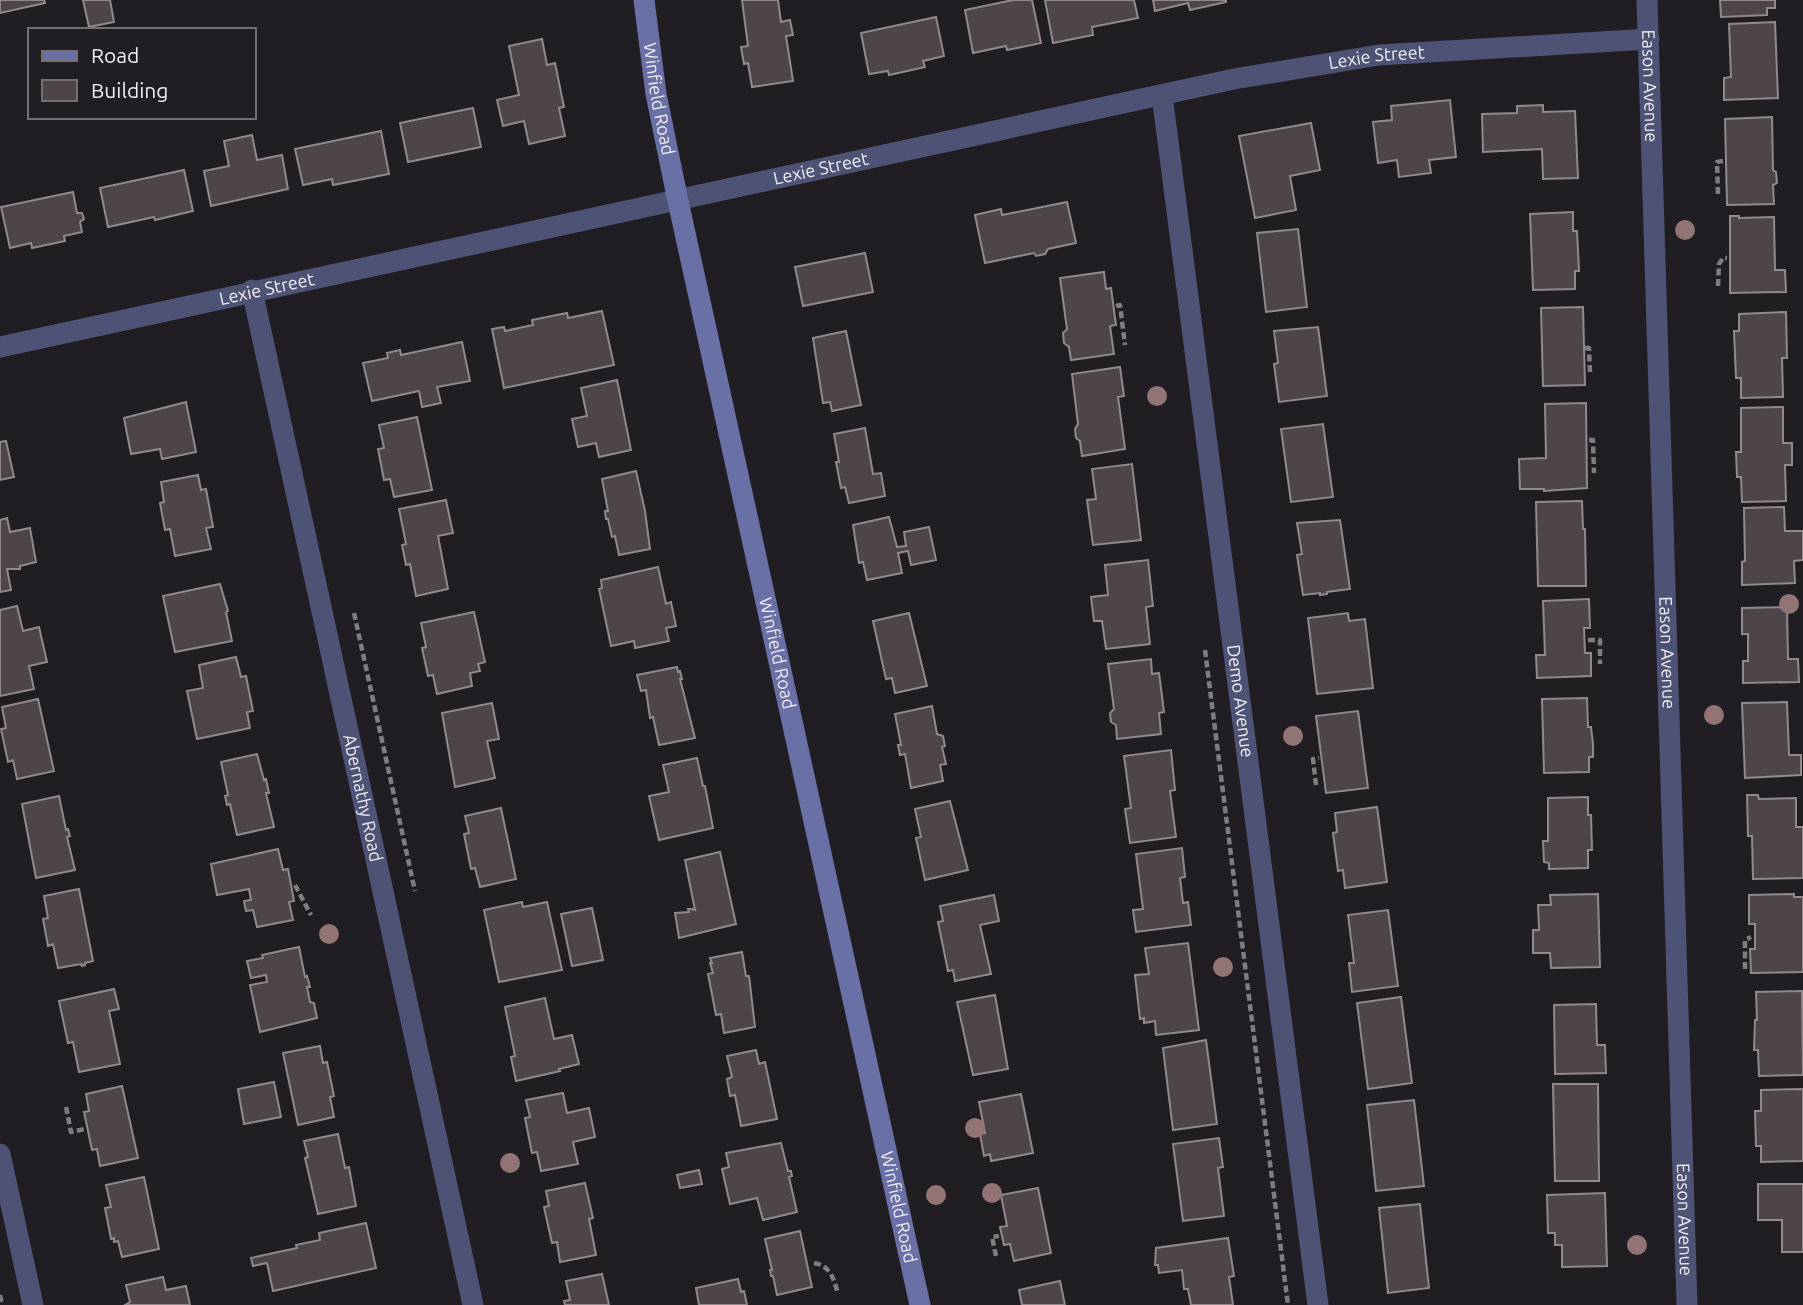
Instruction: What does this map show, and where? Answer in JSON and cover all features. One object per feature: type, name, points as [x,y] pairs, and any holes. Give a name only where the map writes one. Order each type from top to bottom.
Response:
[{"type":"street","name":"Winfield Road","points":[[643,0],[656,94],[678,201],[920,1305]]},
{"type":"street","name":"Eason Avenue","points":[[1647,0],[1687,1305]]},
{"type":"street","name":"Lexie Street","points":[[0,347],[252,290],[678,201],[1234,79],[1379,55],[1649,39]]},
{"type":"street","name":"Demo Avenue","points":[[1162,95],[1318,1305]]},
{"type":"street","name":"Abernathy Road","points":[[252,290],[473,1305]]},
{"type":"street","points":[[0,1154],[33,1305]]},
{"type":"path","points":[[1717,194],[1717,162],[1723,161]]},
{"type":"path","points":[[1718,286],[1718,264],[1723,258],[1727,258]]},
{"type":"path","points":[[1116,306],[1120,305],[1125,345]]},
{"type":"path","points":[[1586,348],[1589,348],[1590,374]]},
{"type":"path","points":[[1589,440],[1593,440],[1594,473]]},
{"type":"path","points":[[354,613],[415,891]]},
{"type":"path","points":[[1588,640],[1600,640],[1600,664]]},
{"type":"path","points":[[1204,647],[1288,1305]]},
{"type":"path","points":[[1316,785],[1312,759],[1319,758]]},
{"type":"path","points":[[295,885],[311,915]]},
{"type":"path","points":[[1745,969],[1745,940],[1751,937]]},
{"type":"path","points":[[66,1107],[71,1132],[85,1129]]},
{"type":"path","points":[[996,1256],[992,1237],[999,1236]]},
{"type":"path","points":[[814,1262],[822,1264],[830,1272],[838,1294]]},
{"type":"path","points":[[0,1295],[2,1305]]},
{"type":"building","points":[[0,0],[44,0],[45,3],[0,13]]},
{"type":"building","points":[[83,0],[110,0],[114,22],[89,27]]},
{"type":"building","points":[[742,0],[778,0],[781,22],[790,20],[793,35],[786,36],[793,81],[752,87],[748,63],[744,64],[741,47],[748,46]]},
{"type":"building","points":[[1013,0],[1032,0],[1041,43],[1007,50],[1006,46],[973,53],[965,10]]},
{"type":"building","points":[[1045,0],[1134,0],[1138,18],[1092,27],[1093,35],[1053,43]]},
{"type":"building","points":[[1153,0],[1226,2],[1190,10],[1188,3],[1155,11]]},
{"type":"building","points":[[1720,0],[1775,0],[1775,8],[1767,8],[1767,15],[1721,17]]},
{"type":"building","points":[[936,17],[944,56],[923,61],[925,67],[889,75],[888,71],[869,74],[861,33]]},
{"type":"building","points":[[1775,22],[1778,98],[1724,100],[1724,78],[1731,77],[1729,24]]},
{"type":"building","points":[[542,39],[547,65],[555,63],[564,107],[559,108],[565,136],[529,144],[524,121],[503,126],[497,100],[519,95],[509,46]]},
{"type":"building","points":[[1450,100],[1456,157],[1429,160],[1431,173],[1399,177],[1397,160],[1378,163],[1373,122],[1392,120],[1391,106]]},
{"type":"building","points":[[1543,105],[1543,112],[1575,111],[1578,178],[1543,179],[1542,149],[1483,152],[1482,114],[1517,113],[1517,106]]},
{"type":"building","points":[[473,108],[481,147],[408,162],[400,123]]},
{"type":"building","points":[[1772,117],[1773,170],[1776,172],[1777,183],[1773,185],[1774,204],[1727,205],[1725,119]]},
{"type":"building","points":[[1311,123],[1320,170],[1290,176],[1296,210],[1255,218],[1239,136]]},
{"type":"building","points":[[381,131],[389,174],[333,185],[332,179],[303,185],[295,149]]},
{"type":"building","points":[[252,135],[257,160],[282,155],[288,189],[211,206],[204,171],[229,166],[224,141]]},
{"type":"building","points":[[184,170],[193,211],[108,227],[100,188]]},
{"type":"building","points":[[73,192],[77,213],[82,213],[84,219],[80,222],[82,232],[64,236],[65,241],[32,248],[31,243],[10,248],[1,207]]},
{"type":"building","points":[[1067,202],[1076,243],[1048,249],[1045,254],[1036,256],[1034,253],[985,263],[975,215],[1001,209],[1002,215]]},
{"type":"building","points":[[1573,212],[1579,271],[1575,271],[1575,289],[1533,290],[1530,214]]},
{"type":"building","points":[[1730,216],[1774,217],[1775,270],[1785,270],[1786,292],[1730,293]]},
{"type":"building","points":[[1298,229],[1307,307],[1266,312],[1257,233]]},
{"type":"building","points":[[865,253],[873,292],[803,306],[795,267]]},
{"type":"building","points":[[1104,272],[1106,289],[1111,288],[1116,325],[1110,326],[1114,354],[1071,360],[1069,347],[1064,343],[1063,333],[1067,329],[1060,278]]},
{"type":"building","points":[[1583,307],[1585,385],[1543,386],[1541,308]]},
{"type":"building","points":[[602,311],[614,365],[504,388],[492,329],[504,327],[505,331],[533,325],[532,320],[567,313],[568,318]]},
{"type":"building","points":[[1786,312],[1787,358],[1782,358],[1783,397],[1741,398],[1741,378],[1736,378],[1734,331],[1739,331],[1739,314]]},
{"type":"building","points":[[1318,327],[1327,396],[1279,402],[1274,364],[1278,363],[1274,331]]},
{"type":"building","points":[[846,331],[861,405],[832,411],[830,402],[823,403],[813,338]]},
{"type":"building","points":[[462,342],[470,381],[437,387],[441,403],[422,407],[419,391],[372,401],[363,363],[388,358],[387,353],[400,350],[401,355]]},
{"type":"building","points":[[1120,367],[1124,396],[1118,397],[1125,449],[1082,456],[1080,441],[1076,438],[1075,429],[1078,424],[1072,374]]},
{"type":"building","points":[[617,380],[631,450],[599,457],[596,443],[578,447],[572,419],[587,416],[581,388]]},
{"type":"building","points":[[186,402],[196,452],[162,459],[160,449],[131,454],[124,418]]},
{"type":"building","points":[[1586,403],[1587,488],[1544,491],[1520,489],[1519,459],[1546,458],[1545,404]]},
{"type":"building","points":[[1783,407],[1783,443],[1792,443],[1792,465],[1785,465],[1786,501],[1742,502],[1736,452],[1741,452],[1741,408]]},
{"type":"building","points":[[417,417],[432,490],[394,497],[390,479],[384,480],[378,449],[384,448],[379,425]]},
{"type":"building","points":[[1323,424],[1333,497],[1291,502],[1281,429]]},
{"type":"building","points":[[865,428],[873,474],[881,473],[885,496],[849,503],[845,487],[841,488],[834,434]]},
{"type":"building","points":[[6,441],[14,477],[0,480],[0,442]]},
{"type":"building","points":[[1132,464],[1141,540],[1093,545],[1087,500],[1096,499],[1092,469]]},
{"type":"building","points":[[636,471],[650,549],[619,555],[615,536],[612,537],[606,519],[605,511],[608,511],[602,479]]},
{"type":"building","points":[[198,475],[201,490],[206,489],[213,527],[206,528],[211,549],[175,556],[170,529],[165,530],[160,503],[164,502],[161,482]]},
{"type":"building","points":[[446,500],[453,533],[438,536],[448,589],[416,596],[410,564],[406,565],[402,545],[406,544],[399,509]]},
{"type":"building","points":[[1582,501],[1586,586],[1538,586],[1536,502]]},
{"type":"building","points":[[1784,507],[1785,531],[1803,531],[1803,560],[1794,561],[1795,583],[1742,585],[1742,562],[1745,561],[1744,508]]},
{"type":"building","points":[[889,517],[897,547],[906,546],[904,532],[929,527],[936,560],[911,565],[908,551],[898,553],[902,573],[867,580],[863,562],[859,563],[853,525]]},
{"type":"building","points":[[7,518],[10,532],[30,528],[36,562],[20,566],[20,569],[7,569],[11,590],[0,592],[0,520]]},
{"type":"building","points":[[1340,520],[1350,589],[1320,595],[1303,595],[1297,555],[1302,554],[1297,523]]},
{"type":"building","points":[[1148,560],[1153,606],[1146,607],[1150,644],[1106,649],[1102,621],[1094,621],[1091,597],[1108,595],[1105,565]]},
{"type":"building","points":[[658,567],[666,604],[671,602],[676,626],[666,628],[669,641],[635,648],[634,641],[611,646],[599,589],[602,588],[601,580]]},
{"type":"building","points":[[220,584],[228,611],[226,612],[232,641],[175,652],[163,596]]},
{"type":"building","points":[[1589,599],[1590,628],[1584,628],[1585,653],[1591,653],[1591,676],[1537,678],[1536,655],[1545,655],[1543,601]]},
{"type":"building","points":[[17,606],[23,631],[39,627],[47,662],[29,666],[34,689],[0,696],[0,610]]},
{"type":"building","points":[[1787,607],[1788,659],[1798,659],[1799,682],[1743,683],[1743,661],[1748,661],[1748,634],[1742,634],[1742,608]]},
{"type":"building","points":[[474,612],[485,662],[478,664],[480,671],[470,673],[472,686],[437,694],[433,675],[428,676],[422,648],[426,647],[421,623]]},
{"type":"building","points":[[909,613],[927,686],[895,693],[892,678],[886,679],[873,621]]},
{"type":"building","points":[[1348,613],[1349,621],[1365,619],[1373,688],[1317,694],[1308,618]]},
{"type":"building","points":[[236,657],[241,677],[246,676],[253,711],[247,712],[250,728],[197,739],[187,691],[203,688],[199,665]]},
{"type":"building","points":[[1151,659],[1152,674],[1159,673],[1164,712],[1159,713],[1161,734],[1117,739],[1116,725],[1111,722],[1110,713],[1114,709],[1108,664]]},
{"type":"building","points":[[677,667],[695,738],[659,745],[653,717],[650,718],[646,690],[641,691],[637,675]]},
{"type":"building","points":[[1587,698],[1588,727],[1591,727],[1593,744],[1593,757],[1589,757],[1589,772],[1544,773],[1542,699]]},
{"type":"building","points":[[38,699],[54,771],[17,779],[13,760],[8,762],[1,729],[6,728],[2,707]]},
{"type":"building","points":[[1787,702],[1789,755],[1801,755],[1801,775],[1745,778],[1742,703]]},
{"type":"building","points":[[492,703],[499,739],[487,741],[495,778],[455,787],[442,713]]},
{"type":"building","points":[[932,706],[937,734],[943,736],[945,746],[942,747],[946,764],[940,765],[943,781],[911,788],[905,754],[900,755],[898,745],[901,745],[895,714]]},
{"type":"building","points":[[1358,711],[1368,788],[1326,793],[1316,716]]},
{"type":"building","points":[[1171,750],[1175,790],[1170,791],[1176,837],[1130,843],[1125,809],[1131,808],[1124,756]]},
{"type":"building","points":[[257,754],[264,780],[266,779],[269,793],[266,793],[274,827],[237,835],[230,804],[227,805],[225,796],[228,795],[221,762]]},
{"type":"building","points":[[697,758],[713,828],[659,840],[649,796],[669,792],[663,765]]},
{"type":"building","points":[[1747,795],[1758,795],[1759,799],[1796,798],[1796,827],[1803,827],[1803,878],[1753,879]]},
{"type":"building","points":[[59,796],[66,830],[68,829],[70,836],[67,837],[75,870],[36,878],[22,804]]},
{"type":"building","points":[[1588,797],[1592,850],[1588,850],[1588,868],[1549,869],[1549,863],[1544,862],[1543,841],[1548,841],[1548,798]]},
{"type":"building","points":[[950,801],[968,870],[925,880],[916,838],[921,837],[915,809]]},
{"type":"building","points":[[1377,807],[1387,882],[1345,888],[1343,870],[1338,871],[1333,833],[1337,832],[1335,813]]},
{"type":"building","points":[[501,808],[516,879],[480,887],[475,868],[471,869],[464,834],[469,833],[465,816]]},
{"type":"building","points":[[1182,848],[1185,877],[1180,878],[1183,903],[1188,902],[1191,925],[1136,932],[1133,910],[1143,909],[1136,854]]},
{"type":"building","points":[[278,849],[283,870],[288,869],[294,901],[289,902],[293,920],[257,927],[253,910],[246,911],[244,901],[251,900],[249,889],[217,895],[211,864]]},
{"type":"building","points":[[720,852],[736,924],[679,938],[675,913],[695,910],[685,860]]},
{"type":"building","points":[[79,889],[93,961],[82,966],[58,968],[53,944],[48,946],[43,919],[48,918],[44,896]]},
{"type":"building","points":[[1598,894],[1600,967],[1551,968],[1550,953],[1533,953],[1533,930],[1539,930],[1538,905],[1551,905],[1550,895]]},
{"type":"building","points":[[1794,894],[1794,897],[1803,897],[1803,972],[1751,973],[1750,949],[1755,949],[1755,924],[1749,924],[1749,895]]},
{"type":"building","points":[[994,895],[999,921],[980,925],[991,974],[955,981],[953,970],[948,971],[938,922],[943,921],[940,906]]},
{"type":"building","points":[[522,902],[523,907],[547,902],[562,970],[499,982],[484,910]]},
{"type":"building","points":[[592,908],[603,960],[572,966],[561,914]]},
{"type":"building","points":[[1388,910],[1398,986],[1352,992],[1349,963],[1354,963],[1348,915]]},
{"type":"building","points":[[1188,943],[1199,1030],[1156,1035],[1155,1021],[1144,1023],[1144,1018],[1140,1019],[1135,975],[1149,974],[1145,948]]},
{"type":"building","points":[[299,947],[305,977],[307,976],[310,987],[307,987],[310,1002],[314,1003],[317,1018],[260,1032],[250,985],[267,982],[266,975],[251,978],[247,961]]},
{"type":"building","points":[[742,952],[746,976],[749,976],[755,1027],[724,1033],[721,1014],[716,1015],[708,974],[713,973],[710,958]]},
{"type":"building","points":[[114,989],[119,1009],[109,1011],[120,1064],[79,1072],[73,1042],[68,1043],[59,1001]]},
{"type":"building","points":[[1802,991],[1803,1075],[1759,1076],[1758,1050],[1754,1050],[1756,992]]},
{"type":"building","points":[[995,995],[1008,1069],[973,1075],[957,1002]]},
{"type":"building","points":[[1401,997],[1412,1083],[1368,1089],[1357,1003]]},
{"type":"building","points":[[545,998],[554,1039],[572,1035],[579,1064],[516,1081],[511,1057],[515,1056],[505,1007]]},
{"type":"building","points":[[1596,1004],[1597,1045],[1605,1045],[1606,1073],[1555,1074],[1554,1005]]},
{"type":"building","points":[[1206,1040],[1217,1124],[1173,1130],[1163,1048]]},
{"type":"building","points":[[320,1046],[323,1063],[327,1062],[334,1096],[330,1097],[334,1117],[298,1125],[283,1053]]},
{"type":"building","points":[[756,1050],[759,1064],[765,1062],[777,1119],[741,1126],[735,1095],[730,1096],[727,1079],[732,1077],[727,1056]]},
{"type":"building","points":[[274,1082],[281,1117],[244,1124],[238,1089]]},
{"type":"building","points":[[1553,1084],[1598,1084],[1599,1181],[1555,1181]]},
{"type":"building","points":[[122,1086],[138,1158],[100,1166],[97,1149],[92,1150],[84,1112],[89,1111],[86,1094]]},
{"type":"building","points":[[1803,1089],[1803,1161],[1761,1162],[1761,1146],[1756,1146],[1755,1111],[1761,1111],[1761,1090]]},
{"type":"building","points":[[563,1093],[567,1113],[589,1108],[595,1137],[573,1142],[578,1164],[541,1171],[537,1152],[532,1153],[525,1118],[530,1117],[526,1100]]},
{"type":"building","points":[[1021,1094],[1033,1153],[991,1161],[990,1154],[984,1156],[980,1134],[985,1133],[979,1102]]},
{"type":"building","points":[[1414,1100],[1424,1186],[1376,1191],[1367,1105]]},
{"type":"building","points":[[338,1134],[345,1168],[349,1167],[356,1206],[318,1214],[305,1158],[308,1157],[304,1141]]},
{"type":"building","points":[[1219,1138],[1223,1167],[1218,1168],[1224,1216],[1183,1221],[1173,1144]]},
{"type":"building","points":[[781,1143],[788,1171],[791,1171],[792,1176],[789,1177],[797,1212],[763,1220],[757,1198],[730,1204],[722,1169],[729,1167],[726,1153]]},
{"type":"building","points":[[699,1170],[702,1184],[680,1188],[677,1175]]},
{"type":"building","points":[[144,1177],[159,1249],[122,1257],[118,1241],[111,1239],[105,1208],[111,1207],[106,1185]]},
{"type":"building","points":[[585,1183],[593,1218],[589,1219],[596,1255],[560,1262],[557,1242],[552,1243],[544,1207],[549,1206],[546,1191]]},
{"type":"building","points":[[1758,1184],[1803,1184],[1803,1252],[1782,1252],[1782,1220],[1758,1220]]},
{"type":"building","points":[[1038,1188],[1051,1253],[1014,1261],[1010,1244],[1004,1245],[1000,1227],[1007,1226],[1001,1195]]},
{"type":"building","points":[[1605,1193],[1607,1266],[1562,1267],[1562,1245],[1555,1245],[1555,1233],[1548,1233],[1547,1195]]},
{"type":"building","points":[[1420,1204],[1429,1288],[1388,1293],[1379,1208]]},
{"type":"building","points":[[366,1223],[376,1268],[273,1291],[267,1263],[253,1266],[251,1258],[320,1240],[319,1233]]},
{"type":"building","points":[[800,1231],[812,1287],[777,1295],[765,1239]]},
{"type":"building","points":[[1228,1238],[1234,1276],[1229,1277],[1233,1305],[1191,1305],[1188,1289],[1184,1289],[1182,1270],[1159,1273],[1158,1265],[1155,1265],[1156,1248]]},
{"type":"building","points":[[602,1274],[609,1305],[565,1305],[564,1301],[570,1300],[566,1281]]},
{"type":"building","points":[[163,1277],[166,1290],[186,1286],[190,1305],[125,1305],[130,1302],[126,1285]]},
{"type":"building","points":[[738,1279],[747,1305],[699,1305],[696,1288]]},
{"type":"building","points":[[1060,1281],[1065,1305],[1022,1305],[1019,1290]]}]
